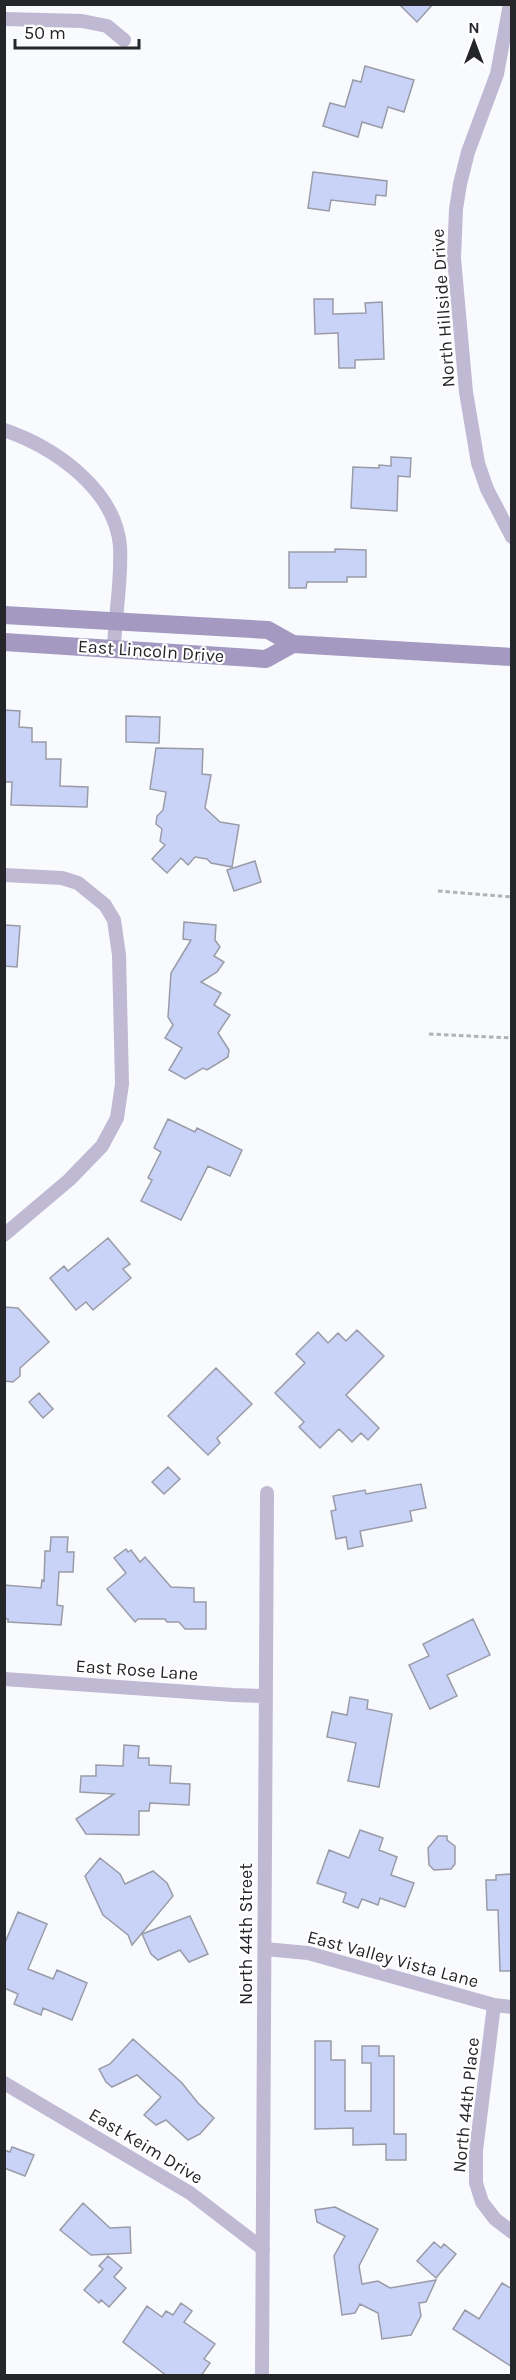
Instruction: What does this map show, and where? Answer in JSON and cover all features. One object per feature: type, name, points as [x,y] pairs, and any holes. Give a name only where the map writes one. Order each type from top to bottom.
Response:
[{"type":"main road","name":"East Lincoln Drive","points":[[4,615],[267,630],[293,644],[512,657]]},
{"type":"main road","name":"East Lincoln Drive","points":[[4,642],[266,659],[293,644]]},
{"type":"street","name":"North Hillside Drive","points":[[510,4],[497,74],[468,152],[460,184],[456,209],[454,258],[466,392],[478,463],[487,489],[512,537]]},
{"type":"street","points":[[4,19],[82,21],[107,26],[124,40]]},
{"type":"street","points":[[4,430],[31,441],[66,463],[90,484],[105,503],[114,521],[120,544],[114,648]]},
{"type":"street","points":[[4,875],[62,878],[78,883],[105,905],[114,920],[119,955],[122,1084],[117,1118],[102,1146],[69,1180],[4,1235]]},
{"type":"street","name":"North 44th Street","points":[[262,2376],[267,1493]]},
{"type":"street","name":"East Rose Lane","points":[[4,1679],[266,1696]]},
{"type":"street","name":"East Valley Vista Lane","points":[[264,1949],[308,1953],[494,2005],[512,2007]]},
{"type":"street","name":"North 44th Place","points":[[494,2005],[476,2151],[476,2183],[482,2202],[495,2219],[512,2232]]},
{"type":"street","name":"East Keim Drive","points":[[4,2083],[190,2193],[263,2249]]},
{"type":"path","points":[[438,891],[512,897]]},
{"type":"path","points":[[429,1034],[512,1038]]},
{"type":"building","points":[[399,4],[433,4],[417,22]]},
{"type":"building","points":[[365,66],[414,80],[404,112],[388,107],[382,128],[362,122],[358,137],[323,126],[330,103],[345,107],[353,80],[361,82]]},
{"type":"building","points":[[313,172],[387,181],[386,196],[376,195],[375,205],[331,200],[329,211],[308,208]]},
{"type":"building","points":[[314,299],[333,299],[333,314],[366,313],[365,303],[382,302],[384,359],[355,360],[355,368],[339,368],[338,333],[315,334]]},
{"type":"building","points":[[391,457],[411,458],[410,477],[398,476],[397,511],[351,508],[353,467],[391,466]]},
{"type":"building","points":[[335,549],[366,550],[366,577],[347,577],[347,582],[307,582],[306,588],[289,588],[289,552],[335,552]]},
{"type":"building","points":[[4,710],[20,711],[19,727],[32,728],[32,742],[46,742],[46,759],[61,759],[60,786],[88,787],[87,807],[11,805],[12,782],[4,782]]},
{"type":"building","points":[[126,716],[160,717],[159,743],[126,742]]},
{"type":"building","points":[[156,748],[203,749],[202,774],[211,775],[205,808],[220,822],[239,825],[232,867],[195,857],[188,865],[181,858],[167,873],[152,859],[165,845],[160,841],[162,829],[156,824],[157,816],[163,810],[166,792],[150,789]]},
{"type":"building","points":[[255,861],[261,882],[234,891],[227,870]]},
{"type":"building","points":[[184,922],[216,925],[215,940],[220,947],[214,956],[224,962],[217,972],[201,982],[221,993],[214,1005],[230,1015],[218,1033],[229,1050],[228,1057],[207,1070],[203,1068],[185,1079],[169,1070],[182,1048],[165,1038],[173,1025],[168,1017],[171,973],[191,940],[183,939]]},
{"type":"building","points":[[4,925],[20,926],[17,967],[4,966]]},
{"type":"building","points":[[168,1119],[195,1132],[197,1128],[242,1150],[230,1176],[208,1166],[181,1220],[141,1201],[152,1180],[148,1178],[161,1152],[154,1148]]},
{"type":"building","points":[[108,1238],[130,1264],[123,1269],[131,1278],[93,1310],[86,1302],[76,1310],[50,1278],[64,1266],[68,1271]]},
{"type":"building","points":[[4,1307],[18,1308],[49,1342],[20,1368],[20,1376],[13,1382],[4,1381]]},
{"type":"building","points":[[357,1330],[384,1356],[346,1395],[379,1428],[368,1440],[361,1433],[352,1442],[339,1429],[320,1448],[299,1427],[304,1422],[275,1393],[305,1363],[296,1354],[318,1332],[328,1343],[338,1333],[346,1341]]},
{"type":"building","points":[[216,1368],[252,1404],[217,1438],[220,1443],[208,1455],[168,1416]]},
{"type":"building","points":[[39,1393],[53,1409],[43,1418],[29,1402]]},
{"type":"building","points":[[168,1467],[180,1479],[164,1494],[152,1482]]},
{"type":"building","points":[[421,1484],[426,1508],[410,1511],[412,1521],[360,1531],[363,1546],[348,1549],[346,1537],[336,1539],[331,1511],[336,1510],[333,1496],[365,1490],[366,1494]]},
{"type":"building","points":[[51,1537],[68,1537],[67,1552],[74,1552],[73,1572],[59,1572],[57,1605],[63,1606],[61,1625],[8,1622],[8,1619],[4,1619],[4,1585],[41,1588],[42,1580],[44,1581],[45,1551],[50,1551]]},
{"type":"building","points":[[126,1549],[128,1552],[131,1550],[140,1562],[145,1557],[171,1587],[194,1588],[194,1602],[206,1602],[206,1629],[185,1629],[179,1622],[167,1622],[165,1619],[138,1619],[135,1622],[107,1589],[126,1573],[114,1558]]},
{"type":"building","points":[[473,1619],[490,1655],[447,1675],[457,1696],[430,1709],[409,1665],[429,1656],[423,1644]]},
{"type":"building","points":[[350,1697],[368,1700],[367,1709],[392,1714],[379,1787],[348,1781],[356,1743],[327,1737],[332,1712],[347,1715]]},
{"type":"building","points":[[124,1745],[139,1746],[138,1758],[149,1758],[149,1765],[171,1766],[170,1783],[190,1784],[189,1805],[150,1803],[149,1811],[139,1811],[139,1835],[86,1834],[76,1819],[114,1794],[80,1792],[81,1776],[96,1776],[96,1765],[123,1766]]},
{"type":"building","points":[[360,1830],[383,1838],[379,1850],[397,1857],[391,1875],[414,1883],[405,1907],[380,1898],[378,1905],[362,1899],[358,1908],[343,1902],[346,1893],[317,1883],[329,1850],[349,1858]]},
{"type":"building","points":[[438,1836],[447,1836],[447,1840],[455,1846],[455,1864],[451,1869],[434,1870],[429,1865],[428,1848]]},
{"type":"building","points":[[100,1858],[120,1874],[125,1884],[153,1871],[167,1883],[173,1896],[132,1945],[128,1935],[103,1915],[85,1876]]},
{"type":"building","points":[[512,1874],[512,1971],[500,1971],[498,1910],[487,1910],[486,1880],[496,1880],[496,1875]]},
{"type":"building","points":[[18,1912],[47,1924],[28,1969],[53,1979],[57,1970],[87,1983],[72,2020],[43,2008],[41,2015],[14,2004],[18,1994],[4,1988],[4,1945]]},
{"type":"building","points":[[190,1916],[208,1954],[189,1962],[180,1950],[158,1960],[151,1954],[142,1934]]},
{"type":"building","points":[[133,2039],[182,2083],[214,2118],[200,2134],[188,2140],[166,2120],[156,2125],[144,2115],[161,2097],[137,2075],[112,2087],[106,2082],[99,2069],[110,2064]]},
{"type":"building","points":[[315,2041],[331,2041],[331,2060],[345,2060],[345,2111],[371,2111],[371,2063],[362,2063],[362,2046],[379,2046],[379,2056],[394,2056],[394,2134],[406,2134],[406,2160],[386,2160],[386,2144],[353,2145],[353,2128],[315,2129]]},
{"type":"building","points":[[12,2147],[34,2155],[25,2176],[4,2168],[4,2150],[10,2152]]},
{"type":"building","points":[[83,2203],[110,2228],[130,2227],[131,2253],[91,2255],[60,2230]]},
{"type":"building","points":[[335,2207],[378,2229],[359,2266],[362,2284],[378,2281],[390,2288],[436,2280],[426,2302],[419,2303],[421,2316],[411,2335],[382,2339],[378,2313],[360,2304],[355,2313],[342,2315],[334,2256],[345,2236],[317,2222],[315,2210]]},
{"type":"building","points":[[434,2242],[441,2248],[444,2244],[456,2254],[436,2278],[417,2261]]},
{"type":"building","points":[[108,2256],[122,2268],[114,2277],[126,2288],[109,2307],[101,2300],[99,2303],[84,2290],[103,2269],[99,2266]]},
{"type":"building","points":[[502,2283],[512,2289],[512,2367],[453,2329],[465,2310],[479,2319]]},
{"type":"building","points":[[181,2303],[192,2311],[184,2322],[215,2344],[204,2359],[210,2363],[201,2376],[167,2376],[123,2342],[147,2306],[162,2317],[166,2311],[173,2315]]}]
